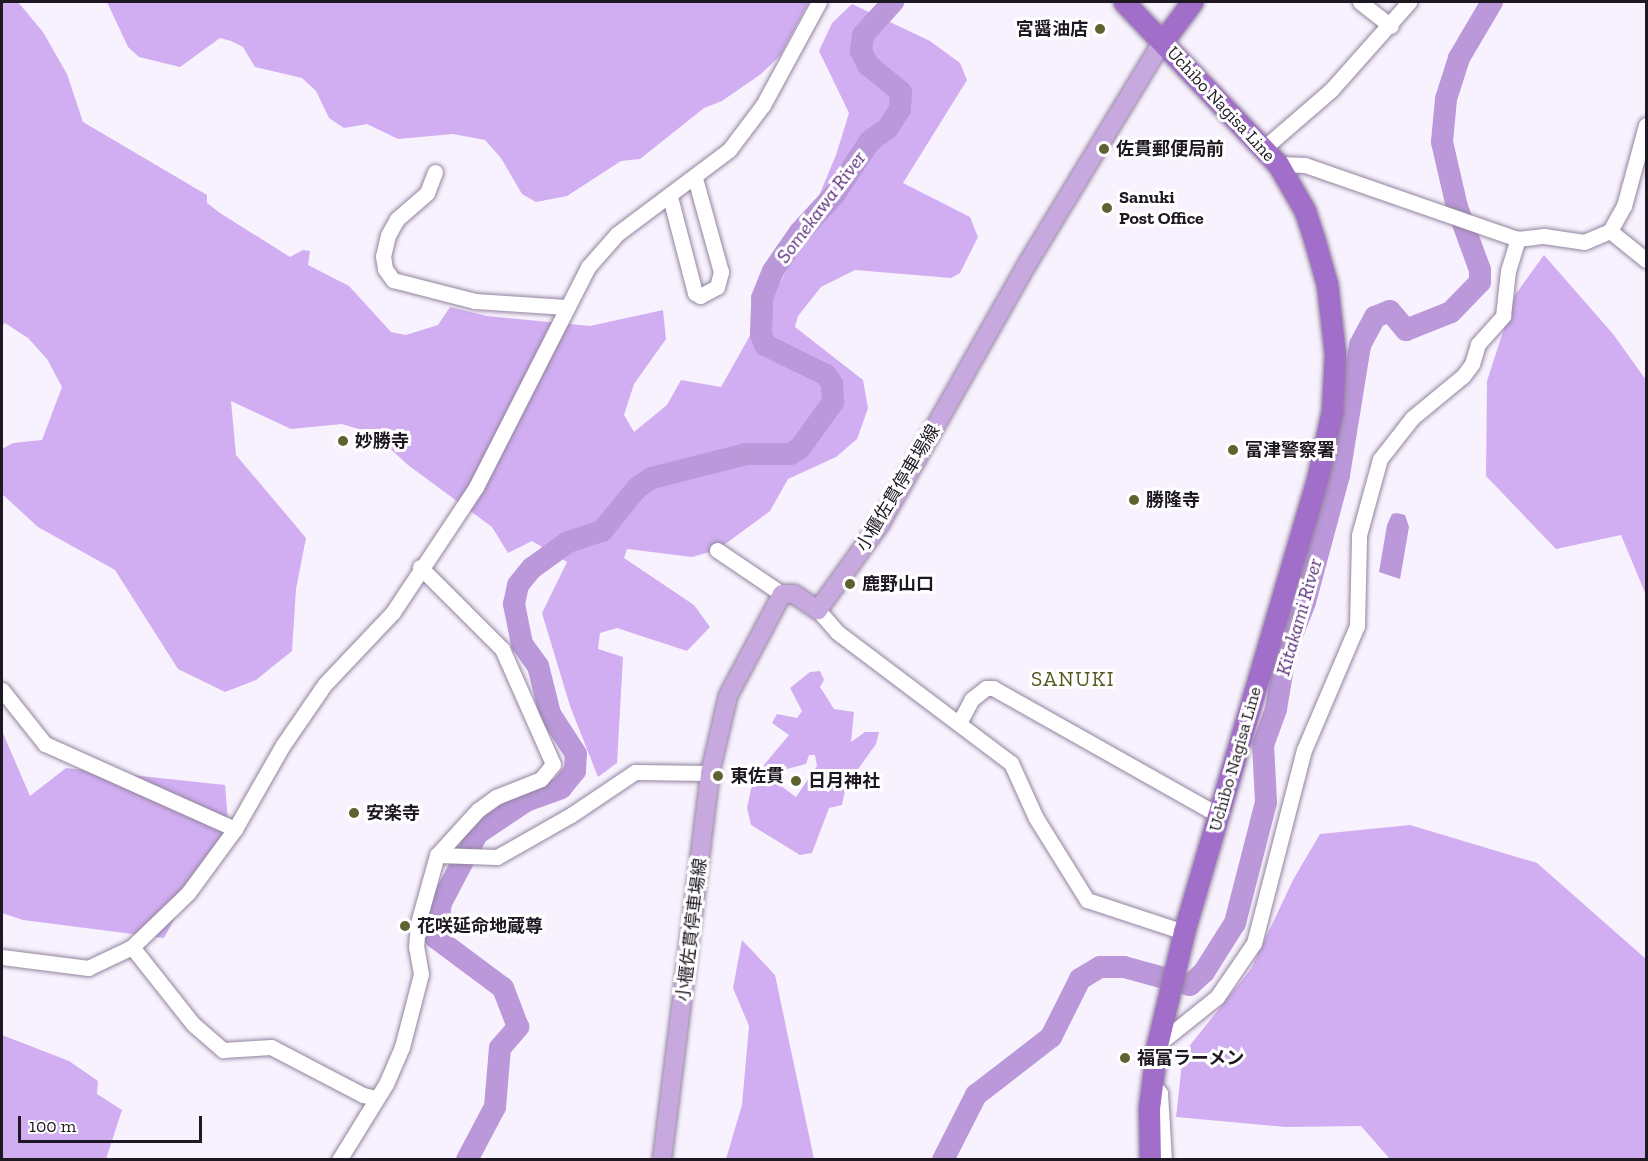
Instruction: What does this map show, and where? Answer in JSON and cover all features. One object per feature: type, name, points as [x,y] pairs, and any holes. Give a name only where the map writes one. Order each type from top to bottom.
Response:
[{"type":"highway","name":"Uchibo Nagisa Line","points":[[1124,2],[1271,156],[1305,211],[1327,284],[1335,354],[1332,411],[1318,476],[1184,932],[1157,1046],[1152,1084],[1150,1160]]},
{"type":"highway","points":[[1163,41],[1192,2]]},
{"type":"main road","name":"小櫃佐貫停車場線","points":[[818,610],[880,524],[1029,261],[1163,41]]},
{"type":"main road","name":"小櫃佐貫停車場線","points":[[662,1160],[710,773],[728,696],[782,594]]},
{"type":"main road","points":[[782,594],[794,594],[818,610]]},
{"type":"street","points":[[2,957],[88,968],[132,947],[188,893],[235,830],[283,746],[325,684],[393,612],[420,567],[477,487],[588,267],[617,234],[670,197],[729,150],[763,105],[819,2]]},
{"type":"street","points":[[1360,2],[1391,26]]},
{"type":"street","points":[[1409,2],[1391,26],[1271,156],[1305,165],[1518,239],[1544,236],[1584,242],[1611,231],[1624,206],[1647,125]]},
{"type":"street","points":[[435,172],[427,193],[397,219],[388,235],[383,255],[385,269],[393,280],[466,300],[566,307]]},
{"type":"street","points":[[670,197],[695,293],[700,296],[717,287],[722,272],[695,178]]},
{"type":"street","points":[[1611,231],[1647,260]]},
{"type":"street","points":[[1157,1046],[1217,998],[1254,943],[1304,750],[1357,626],[1359,534],[1380,459],[1412,418],[1463,376],[1472,364],[1478,344],[1503,316],[1508,271],[1518,239]]},
{"type":"street","points":[[717,550],[782,594]]},
{"type":"street","points":[[339,1160],[394,1067],[414,1007],[421,974],[416,947],[418,923],[440,855],[478,810],[496,797],[541,779],[553,764],[502,649],[420,567]]},
{"type":"street","points":[[818,610],[837,632],[1011,763],[1036,818],[1087,900],[1184,932]]},
{"type":"street","points":[[959,723],[972,699],[986,688],[993,688],[1218,815]]},
{"type":"street","points":[[2,690],[45,744],[235,830]]},
{"type":"street","points":[[440,855],[488,859],[571,815],[635,772],[710,773]]},
{"type":"street","points":[[132,947],[193,1024],[223,1050],[271,1047],[376,1098]]},
{"type":"street","points":[[1152,1084],[1160,1093],[1164,1160]]},
{"type":"shaded area","points":[[2,2],[18,2],[43,32],[67,74],[83,122],[207,195],[207,203],[220,213],[290,257],[303,250],[310,251],[308,265],[349,286],[391,332],[406,335],[438,325],[450,307],[487,316],[590,326],[663,310],[666,339],[634,384],[624,415],[634,432],[667,405],[681,380],[721,387],[791,263],[836,155],[849,113],[819,51],[832,23],[852,4],[930,41],[960,63],[967,80],[903,183],[970,217],[978,237],[960,273],[951,278],[855,270],[821,287],[798,316],[795,327],[863,380],[868,408],[857,439],[836,457],[788,479],[770,511],[717,550],[692,557],[627,549],[624,558],[694,605],[710,627],[687,651],[617,628],[600,633],[598,649],[623,657],[617,763],[598,777],[570,706],[542,613],[567,562],[532,541],[508,553],[492,527],[408,465],[374,434],[342,424],[291,429],[231,401],[236,455],[306,538],[296,589],[292,651],[256,680],[225,692],[178,669],[115,570],[38,527],[2,494],[2,449],[13,443],[42,440],[62,387],[47,359],[28,338],[5,323],[2,326]]},
{"type":"shaded area","points":[[107,2],[809,2],[780,56],[761,74],[722,101],[704,108],[640,159],[621,161],[567,196],[536,202],[522,194],[501,158],[485,140],[453,134],[398,139],[367,124],[344,128],[329,118],[316,91],[302,78],[255,67],[243,47],[231,41],[220,38],[180,67],[139,57],[128,47]]},
{"type":"shaded area","points":[[1544,255],[1613,334],[1646,380],[1646,595],[1621,535],[1556,549],[1486,476],[1487,381],[1515,295]]},
{"type":"shaded area","points":[[1392,514],[1405,515],[1409,527],[1400,579],[1379,572],[1387,525]]},
{"type":"shaded area","points":[[820,671],[824,680],[820,687],[834,709],[854,712],[851,742],[865,732],[879,732],[876,744],[846,786],[842,805],[829,808],[812,853],[800,855],[751,825],[747,808],[751,789],[764,765],[789,735],[772,723],[777,714],[797,718],[802,711],[790,688],[810,672]],"holes":[[[809,755],[815,755],[817,766],[796,797],[773,780],[779,771],[806,764]]]},
{"type":"shaded area","points":[[2,731],[30,796],[66,768],[225,785],[229,834],[188,893],[164,938],[23,920],[2,913]]},
{"type":"shaded area","points":[[1410,825],[1537,863],[1646,959],[1646,1159],[1390,1159],[1361,1126],[1285,1127],[1176,1117],[1183,1054],[1251,969],[1293,880],[1320,834]]},
{"type":"shaded area","points":[[742,940],[775,975],[814,1159],[726,1159],[742,1105],[749,1026],[733,988]]},
{"type":"shaded area","points":[[2,1035],[69,1061],[98,1081],[97,1094],[122,1110],[106,1159],[2,1159]]},
{"type":"waterway","name":"Somekawa River","points":[[467,1160],[495,1107],[500,1048],[518,1027],[503,988],[436,938],[441,903],[477,834],[526,801],[561,788],[575,771],[576,754],[550,714],[538,666],[522,644],[514,604],[518,585],[532,568],[568,542],[602,531],[637,488],[652,478],[746,454],[790,454],[800,448],[833,402],[832,384],[826,375],[765,345],[761,334],[762,298],[773,271],[800,232],[834,195],[870,141],[888,128],[900,109],[901,92],[868,65],[861,51],[863,35],[893,2]]},
{"type":"waterway","name":"Kitakami River","points":[[943,1160],[976,1095],[1051,1037],[1080,979],[1100,967],[1124,967],[1190,985],[1204,972],[1235,923],[1266,802],[1263,745],[1276,709],[1286,650],[1305,602],[1339,475],[1360,345],[1375,317],[1390,311],[1406,330],[1451,312],[1480,282],[1480,270],[1457,207],[1442,142],[1446,99],[1459,58],[1492,2]]},
{"type":"place","name":"宮醤油店","points":[[1100,29]]},
{"type":"place","name":"佐貫郵便局前","points":[[1104,149]]},
{"type":"place","name":"Sanuki Post Office","points":[[1107,208]]},
{"type":"place","name":"妙勝寺","points":[[343,441]]},
{"type":"place","name":"富津警察署","points":[[1233,450]]},
{"type":"place","name":"勝隆寺","points":[[1134,500]]},
{"type":"place","name":"鹿野山口","points":[[850,584]]},
{"type":"place","name":"東佐貫","points":[[718,776]]},
{"type":"place","name":"日月神社","points":[[796,781]]},
{"type":"place","name":"安楽寺","points":[[354,813]]},
{"type":"place","name":"花咲延命地蔵尊","points":[[405,926]]},
{"type":"place","name":"福富ラーメン","points":[[1125,1058]]},
{"type":"district","name":"SANUKI","points":[[1073,679]]}]
